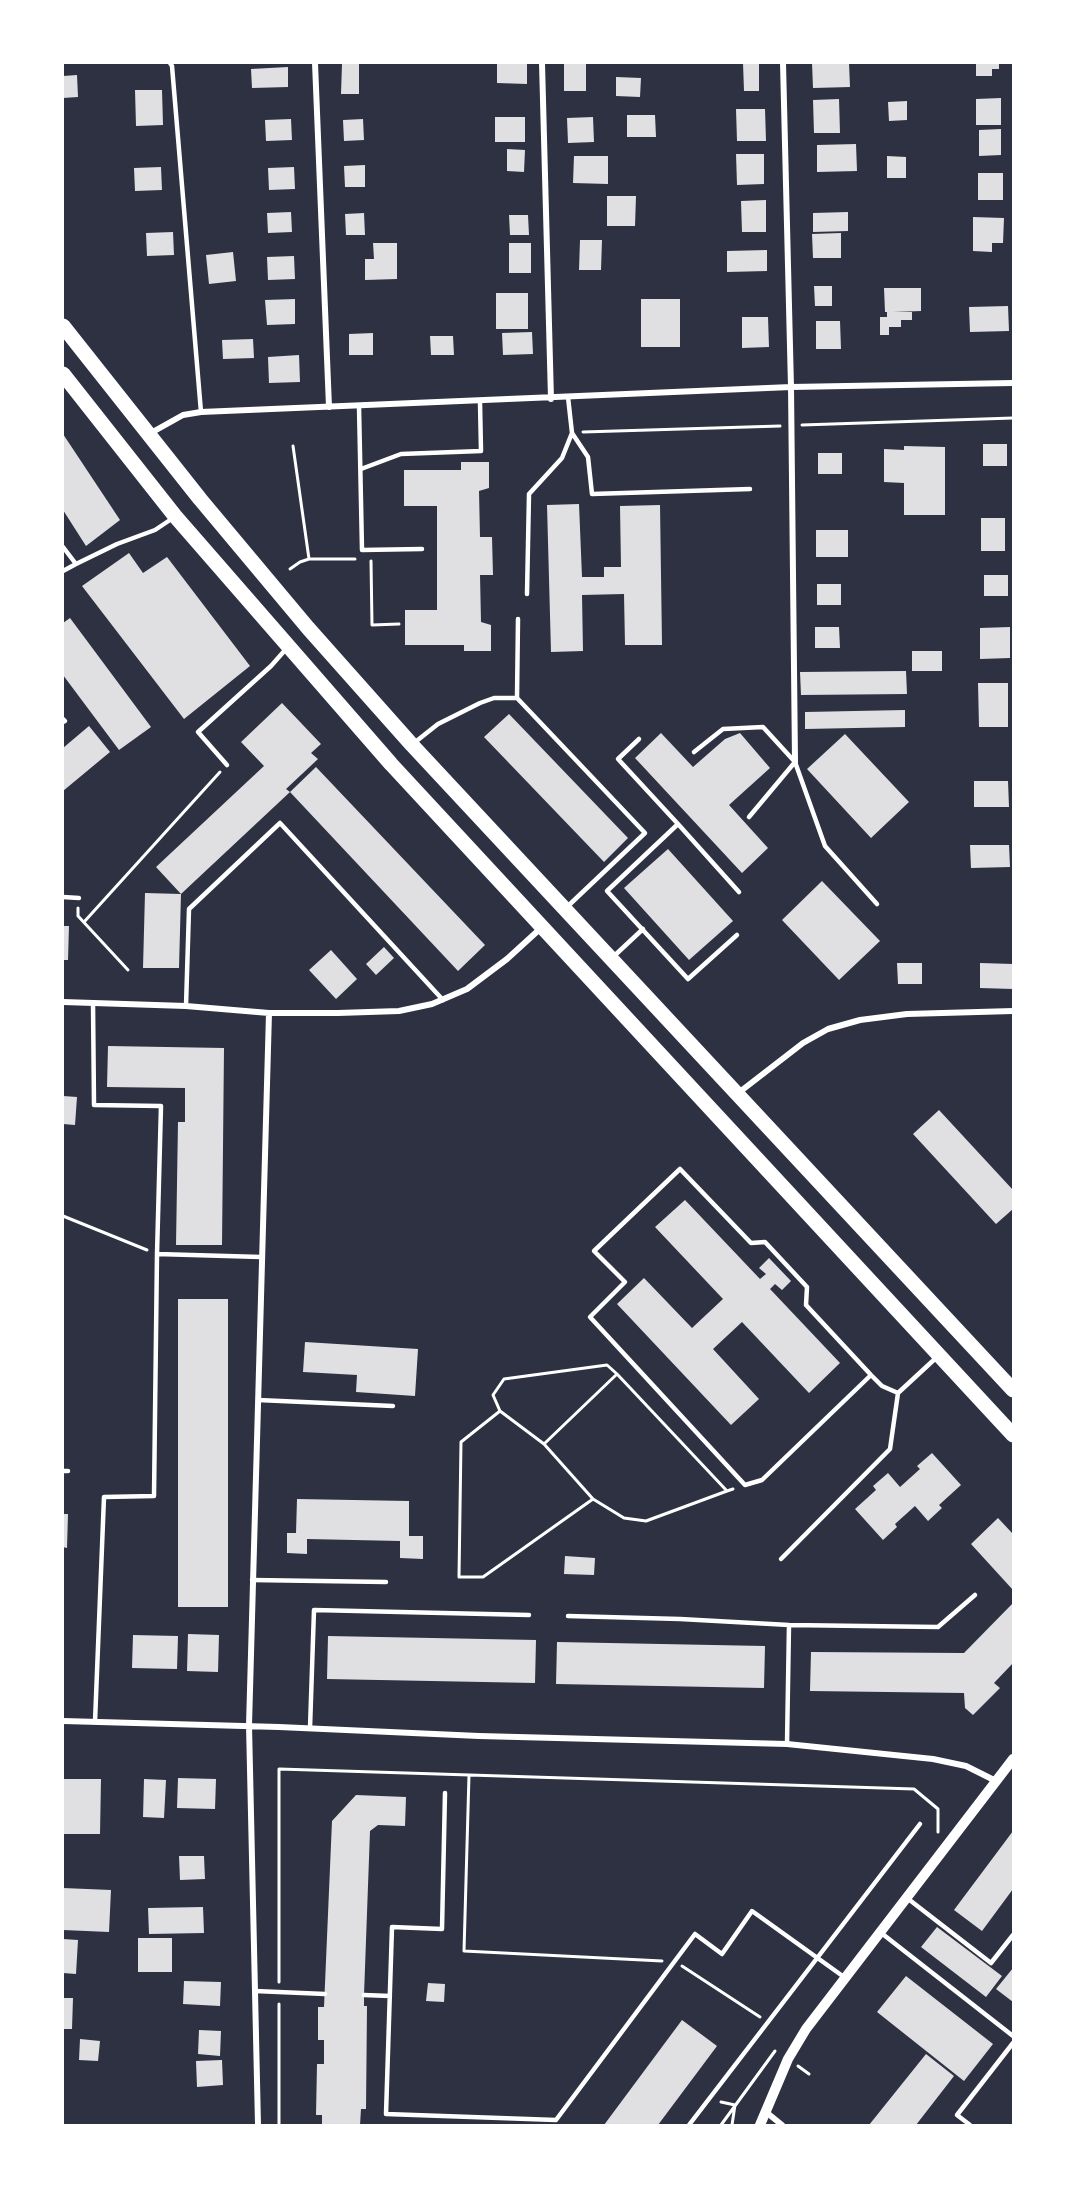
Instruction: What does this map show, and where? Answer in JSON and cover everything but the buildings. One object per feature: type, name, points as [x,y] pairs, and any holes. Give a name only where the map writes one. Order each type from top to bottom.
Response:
[{"type":"main road","points":[[63,326],[148,435],[308,628],[412,745],[1013,1390]]},
{"type":"main road","points":[[63,374],[175,516],[399,772],[1013,1435]]},
{"type":"street","points":[[315,63],[329,407]]},
{"type":"street","points":[[542,63],[551,399]]},
{"type":"street","points":[[783,63],[791,387],[795,762]]},
{"type":"street","points":[[148,435],[183,415],[201,412],[551,399],[791,387],[1013,382]]},
{"type":"street","points":[[63,1002],[186,1006],[269,1013],[376,1013],[422,1007],[443,1000],[479,981],[507,959],[541,927]]},
{"type":"street","points":[[737,1094],[803,1043],[828,1029],[849,1023],[907,1014],[1013,1011]]},
{"type":"street","points":[[258,2125],[249,1725],[269,1013]]},
{"type":"street","points":[[63,1721],[249,1725],[479,1736],[787,1744],[933,1759],[966,1766],[996,1781]]},
{"type":"street","points":[[760,2125],[788,2060],[806,2029],[1013,1759]]},
{"type":"street","points":[[766,2112],[782,2125]]},
{"type":"lane","points":[[170,63],[201,412]]},
{"type":"lane","points":[[568,397],[572,433],[588,457],[592,494],[750,489]]},
{"type":"lane","points":[[361,470],[401,454],[482,451],[480,402]]},
{"type":"lane","points":[[359,406],[362,550],[422,549]]},
{"type":"lane","points":[[527,594],[529,494],[562,458],[572,433]]},
{"type":"lane","points":[[63,571],[117,544],[155,530],[175,516]]},
{"type":"lane","points":[[63,547],[76,564]]},
{"type":"lane","points":[[518,619],[517,698],[645,833],[565,909]]},
{"type":"lane","points":[[227,765],[198,732],[288,647]]},
{"type":"lane","points":[[412,745],[438,724],[480,703],[494,698],[517,698]]},
{"type":"lane","points":[[694,752],[723,729],[763,727],[795,762],[825,846],[877,904]]},
{"type":"lane","points":[[639,739],[618,759],[739,892]]},
{"type":"lane","points":[[749,817],[795,762]]},
{"type":"lane","points":[[186,1006],[189,909],[280,823],[443,1000]]},
{"type":"lane","points":[[678,824],[607,891],[688,979],[737,935]]},
{"type":"lane","points":[[63,897],[79,898]]},
{"type":"lane","points":[[611,959],[643,929]]},
{"type":"lane","points":[[93,1003],[94,1105],[161,1106],[156,1254],[154,1496],[104,1497],[94,1722]]},
{"type":"lane","points":[[871,1375],[762,1480],[745,1485],[590,1317],[625,1282],[594,1251],[680,1169],[751,1243],[765,1242],[807,1287],[806,1305],[882,1386],[898,1393]]},
{"type":"lane","points":[[156,1254],[261,1257]]},
{"type":"lane","points":[[781,1559],[890,1449],[898,1393],[939,1356]]},
{"type":"lane","points":[[258,1400],[393,1406]]},
{"type":"lane","points":[[252,1580],[386,1582]]},
{"type":"lane","points":[[568,1616],[789,1625],[938,1627],[975,1596]]},
{"type":"lane","points":[[310,1728],[314,1610],[529,1615]]},
{"type":"lane","points":[[787,1744],[789,1625]]},
{"type":"lane","points":[[446,1793],[441,1929],[392,1927],[386,2114],[556,2120],[695,1934],[722,1954],[752,1911],[844,1977]]},
{"type":"lane","points":[[689,2125],[920,1824]]},
{"type":"lane","points":[[906,1897],[991,1963],[1013,1935]]},
{"type":"lane","points":[[879,1931],[1013,2036]]},
{"type":"lane","points":[[255,1991],[325,1994]]},
{"type":"lane","points":[[364,1995],[390,1996]]},
{"type":"lane","points":[[970,2125],[957,2115],[1013,2043]]},
{"type":"path","points":[[293,446],[309,559]]},
{"type":"path","points":[[290,569],[309,559],[360,559]]},
{"type":"path","points":[[371,559],[372,625],[399,624]]},
{"type":"path","points":[[84,922],[227,765]]},
{"type":"path","points":[[79,898],[78,916],[128,970]]},
{"type":"path","points":[[63,1216],[156,1254]]},
{"type":"path","points":[[727,1491],[607,1365],[504,1379],[493,1395],[500,1411],[544,1444],[593,1499],[624,1518],[646,1521],[745,1485]]},
{"type":"path","points":[[544,1444],[617,1374]]},
{"type":"path","points":[[500,1411],[461,1442],[459,1577],[483,1577],[593,1499]]},
{"type":"path","points":[[279,2125],[279,1769],[914,1789]]},
{"type":"path","points":[[469,1775],[464,1951],[674,1961],[767,2021]]},
{"type":"path","points":[[768,2045],[809,2074]]},
{"type":"path","points":[[709,2100],[735,2105],[732,2125]]}]
